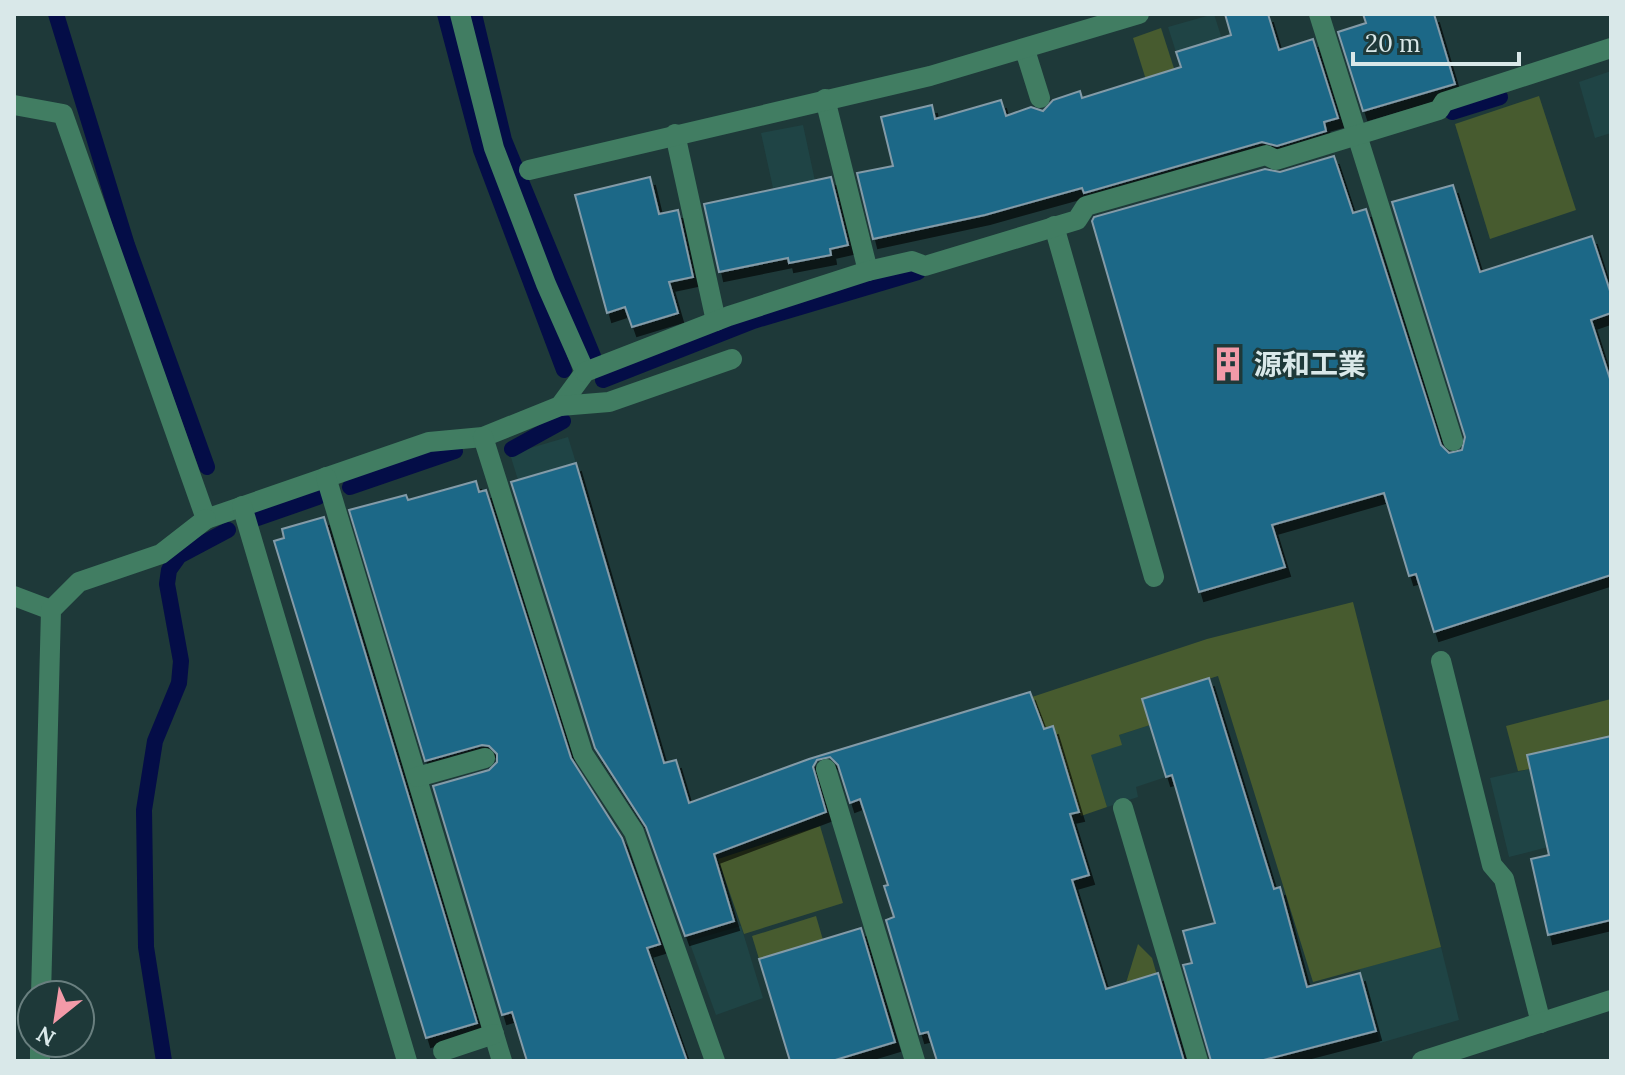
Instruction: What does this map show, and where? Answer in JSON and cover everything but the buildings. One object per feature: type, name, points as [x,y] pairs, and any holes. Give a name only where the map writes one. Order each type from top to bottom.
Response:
[{"type":"street","points":[[460,14],[494,148],[546,284],[585,372]]},
{"type":"street","points":[[529,170],[1025,50],[1139,14]]},
{"type":"street","points":[[1319,14],[1453,441]]},
{"type":"street","points":[[560,406],[585,372],[716,321],[868,271],[912,261],[925,266],[1077,220],[1086,206],[1266,155],[1276,160],[1356,136],[1439,110],[1444,102],[1611,48]]},
{"type":"street","points":[[1025,50],[1040,98]]},
{"type":"street","points":[[825,99],[868,271]]},
{"type":"street","points":[[14,105],[63,114],[206,519]]},
{"type":"street","points":[[675,134],[716,321]]},
{"type":"street","points":[[1054,226],[1154,577]]},
{"type":"street","points":[[41,979],[51,610],[79,582],[161,554],[206,519],[326,477],[429,442],[483,437],[560,406],[609,402],[732,359]]},
{"type":"street","points":[[483,437],[583,754],[634,832],[715,1061]]},
{"type":"street","points":[[326,477],[502,1061]]},
{"type":"street","points":[[242,506],[407,1061]]},
{"type":"street","points":[[14,596],[51,610]]},
{"type":"street","points":[[1441,661],[1492,865],[1504,879],[1541,1023]]},
{"type":"street","points":[[417,777],[485,758]]},
{"type":"street","points":[[826,769],[915,1061]]},
{"type":"street","points":[[1123,808],[1198,1061]]},
{"type":"street","points":[[1422,1061],[1485,1052],[1541,1023],[1611,1000]]},
{"type":"street","points":[[443,1051],[494,1034]]},
{"type":"shaded area","points":[[1214,14],[1228,58],[1176,52],[1168,27]]},
{"type":"shaded area","points":[[1611,71],[1611,133],[1595,138],[1579,82]]},
{"type":"shaded area","points":[[803,125],[815,181],[773,188],[761,133]]},
{"type":"shaded area","points":[[568,437],[576,463],[518,480],[510,454]]},
{"type":"shaded area","points":[[1150,725],[1166,777],[1136,787],[1138,797],[1107,807],[1090,755],[1121,745],[1119,735]]},
{"type":"shaded area","points":[[1530,769],[1548,847],[1509,857],[1490,778]]},
{"type":"shaded area","points":[[741,926],[763,998],[716,1015],[689,941]]},
{"type":"shaded area","points":[[1441,947],[1459,1020],[1380,1043],[1359,969]]},
{"type":"green space","points":[[1161,28],[1180,87],[1151,96],[1133,38]]},
{"type":"green space","points":[[1539,96],[1576,210],[1490,239],[1455,124]]},
{"type":"green space","points":[[1353,602],[1441,947],[1313,982],[1218,676],[1143,699],[1150,725],[1119,735],[1122,745],[1091,755],[1107,807],[1081,816],[1042,730],[1032,697],[1207,639]]},
{"type":"green space","points":[[1611,699],[1611,736],[1529,764],[1530,769],[1518,771],[1506,726]]},
{"type":"green space","points":[[820,826],[843,903],[744,934],[718,859]]},
{"type":"green space","points":[[816,916],[823,940],[759,959],[752,936]]},
{"type":"green space","points":[[1138,944],[1152,958],[1182,1061],[1151,1061],[1126,983]]},
{"type":"waterway","points":[[56,14],[127,245],[207,467]]},
{"type":"waterway","points":[[445,14],[481,150],[564,370]]},
{"type":"waterway","points":[[474,14],[504,140],[593,356]]},
{"type":"waterway","points":[[1452,112],[1500,97]]},
{"type":"waterway","points":[[603,380],[753,321],[918,272]]},
{"type":"waterway","points":[[512,449],[563,421]]},
{"type":"waterway","points":[[350,487],[455,451]]},
{"type":"waterway","points":[[252,520],[318,497]]},
{"type":"waterway","points":[[164,1061],[146,947],[144,810],[155,741],[179,683],[181,661],[167,584],[169,570],[179,556],[228,530]]},
{"type":"place","name":"源和工業","points":[[1228,364]]}]
